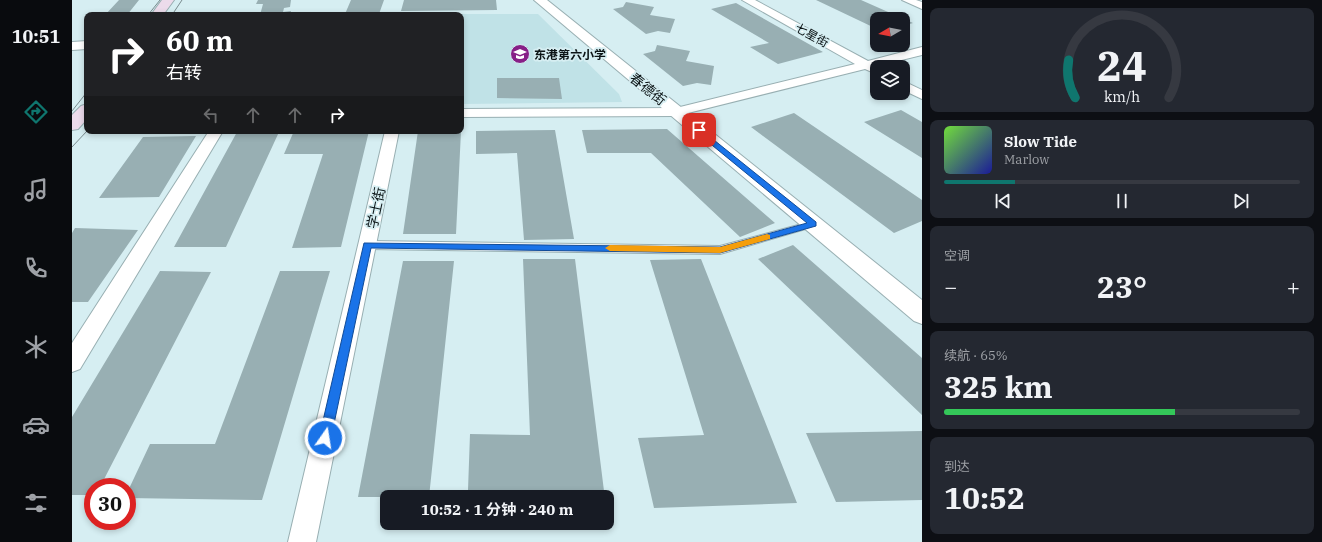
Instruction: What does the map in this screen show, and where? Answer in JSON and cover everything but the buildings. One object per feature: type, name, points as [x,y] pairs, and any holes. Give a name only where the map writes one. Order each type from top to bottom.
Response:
[{"type":"main road","points":[[159,12],[168,0]]},
{"type":"main road","points":[[72,125],[84,113]]},
{"type":"street","name":"春德街","points":[[540,0],[922,314]]},
{"type":"street","name":"七星街","points":[[747,0],[870,67]]},
{"type":"street","points":[[907,0],[922,6]]},
{"type":"street","points":[[72,46],[84,45]]},
{"type":"street","points":[[894,60],[922,50]]},
{"type":"street","points":[[464,113],[676,112],[870,68]]},
{"type":"street","points":[[910,89],[922,95]]},
{"type":"street","points":[[72,362],[214,134]]},
{"type":"street","name":"学士街","points":[[302,542],[391,134]]},
{"type":"lane","points":[[368,245],[720,250],[813,224]]},
{"type":"shaded area","name":"东港第六小学","points":[[464,14],[538,14],[619,94],[622,102],[464,104]]},
{"type":"tram line","points":[[150,12],[160,0]]},
{"type":"tram line","points":[[174,12],[182,0]]},
{"type":"tram line","points":[[72,111],[84,96]]},
{"type":"tram line","points":[[72,147],[84,134]]},
{"type":"slow traffic","points":[[610,248],[720,250],[767,237]]},
{"type":"place","name":"东港第六小学","points":[[520,54]]},
{"type":"route","points":[[325,438],[368,245],[720,250],[813,224],[699,130]]}]
